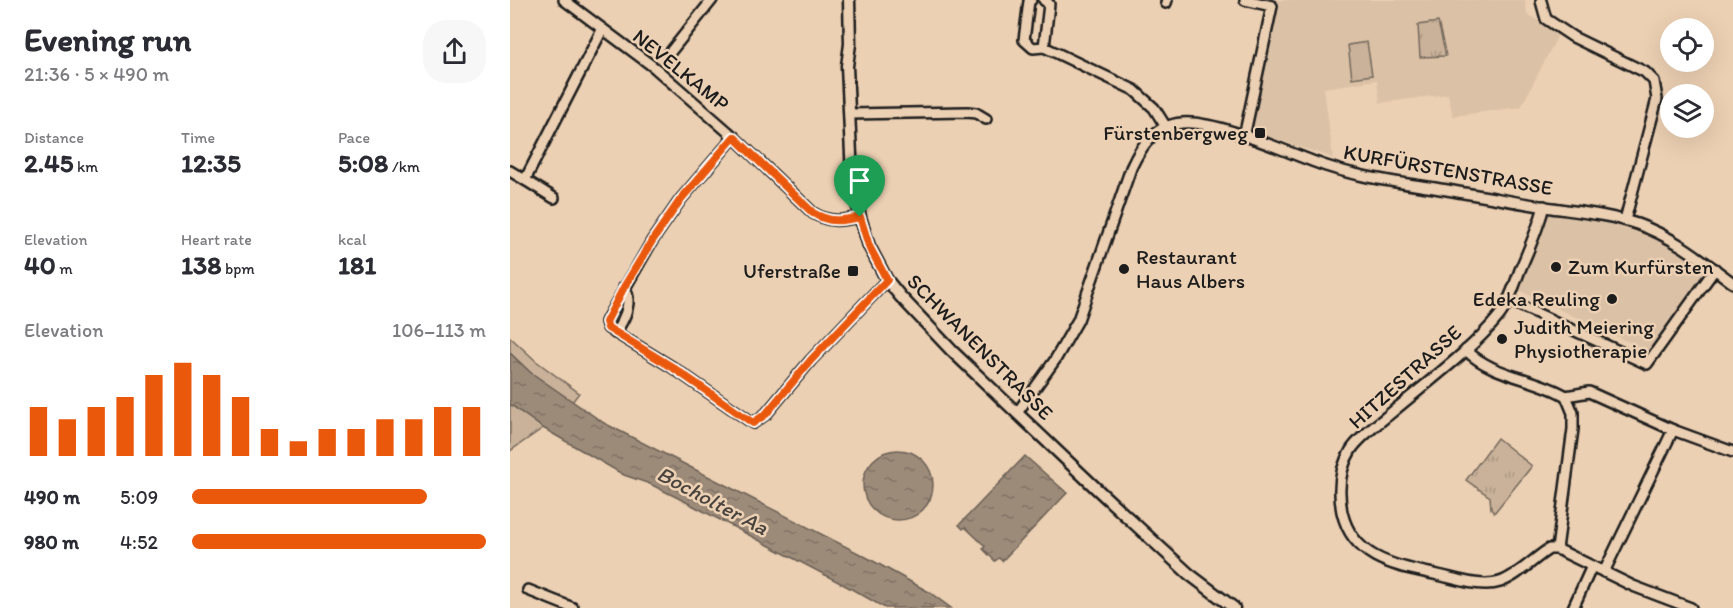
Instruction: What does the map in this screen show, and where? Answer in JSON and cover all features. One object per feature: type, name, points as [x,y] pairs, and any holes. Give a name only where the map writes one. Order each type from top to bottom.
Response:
[{"type":"street","name":"NEVELKAMP","points":[[564,0],[655,68],[734,137],[813,213],[823,219],[833,221],[860,217]]},
{"type":"street","points":[[668,55],[712,0]]},
{"type":"street","name":"SCHWANENSTRASSE","points":[[849,0],[850,44],[847,66],[852,177],[860,217],[869,246],[887,280],[952,351],[1189,574],[1234,608]]},
{"type":"street","points":[[1017,412],[1055,360],[1078,320],[1140,148],[1150,137],[1166,127],[1154,108],[1134,90],[1044,47],[1033,48],[1024,40],[1031,0]]},
{"type":"street","points":[[1044,0],[1049,4],[1044,47]]},
{"type":"street","points":[[1244,137],[1272,6],[1245,0]]},
{"type":"street","points":[[1540,1],[1546,19],[1573,37],[1645,72],[1654,81],[1657,99],[1625,220]]},
{"type":"street","points":[[525,180],[602,30]]},
{"type":"street","points":[[850,114],[967,112],[976,113],[986,119]]},
{"type":"street","name":"KURFÜRSTENSTRASSE","points":[[1166,127],[1192,122],[1244,137],[1322,165],[1381,180],[1625,220],[1665,235],[1733,283]]},
{"type":"street","points":[[734,137],[681,199],[624,287],[606,322],[608,328],[672,367],[753,423],[766,414],[811,360],[887,280]]},
{"type":"street","points":[[510,171],[554,198]]},
{"type":"street","name":"HITZESTRASSE","points":[[1544,206],[1508,300],[1499,315],[1466,350],[1386,416],[1351,450],[1339,484],[1344,517],[1354,538],[1365,550],[1398,566],[1473,582],[1499,583],[1549,549],[1557,549]]},
{"type":"street","points":[[1508,300],[1647,364],[1714,270]]},
{"type":"street","points":[[615,333],[623,322],[628,305],[628,293],[624,287]]},
{"type":"street","points":[[1466,350],[1487,367],[1554,389],[1566,396],[1573,413],[1573,429],[1557,549],[1655,595],[1691,608]]},
{"type":"street","points":[[1566,396],[1589,392],[1673,430],[1733,453]]},
{"type":"street","points":[[1604,572],[1673,430]]},
{"type":"street","points":[[1573,608],[1592,566]]},
{"type":"street","points":[[528,590],[573,608]]},
{"type":"shaded area","points":[[1279,0],[1525,0],[1527,14],[1559,33],[1521,107],[1453,116],[1448,94],[1380,103],[1377,80],[1324,88],[1333,158],[1251,131]]},
{"type":"shaded area","points":[[1548,213],[1611,223],[1652,237],[1676,248],[1705,269],[1704,277],[1652,353],[1518,290]]},
{"type":"green space","points":[[1438,22],[1446,56],[1420,57],[1418,25]]},
{"type":"green space","points":[[1367,42],[1372,75],[1352,78],[1348,45]]},
{"type":"green space","points":[[510,337],[536,361],[579,393],[572,402],[530,372],[510,353]]},
{"type":"green space","points":[[510,404],[543,428],[510,451]]},
{"type":"green space","points":[[1497,438],[1532,466],[1494,513],[1491,509],[1490,497],[1466,480]]},
{"type":"water","name":"Bocholter Aa","points":[[510,353],[530,372],[604,423],[866,557],[929,592],[951,608],[885,608],[686,502],[650,484],[624,475],[543,428],[510,404]]},
{"type":"water","points":[[905,450],[918,456],[927,465],[931,471],[933,485],[931,499],[923,510],[912,518],[891,520],[873,510],[865,499],[863,478],[873,460],[884,452]]},
{"type":"water","points":[[1025,456],[1067,493],[1002,561],[999,558],[995,561],[983,549],[985,546],[965,527],[963,529],[959,525]]},
{"type":"place","name":"Fürstenbergweg","points":[[1260,133]]},
{"type":"place","name":"Zum Kurfürsten","points":[[1556,267]]},
{"type":"place","name":"Restaurant Haus Albers","points":[[1124,269]]},
{"type":"place","name":"Uferstraße","points":[[853,271]]},
{"type":"place","name":"Edeka Reuling","points":[[1612,299]]},
{"type":"place","name":"Judith Meiering Physiotherapie","points":[[1502,339]]},
{"type":"route","points":[[734,137],[813,213],[823,219],[833,221],[860,217],[869,246],[887,280],[811,360],[766,414],[753,423],[672,367],[608,328],[606,322],[610,314],[652,241],[681,199],[734,137]]}]
